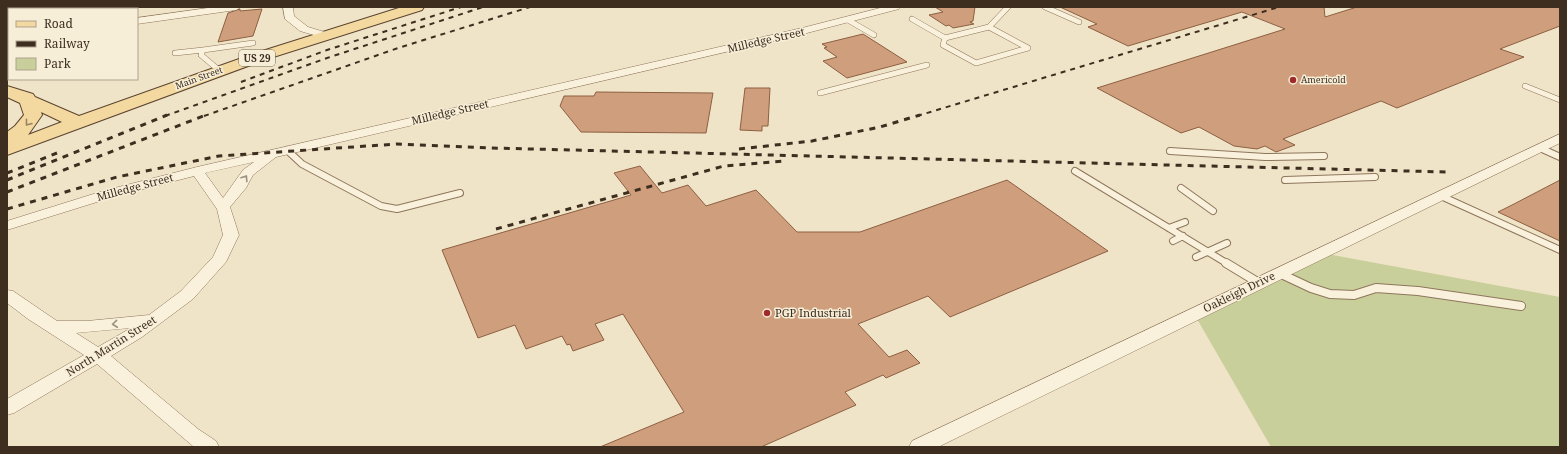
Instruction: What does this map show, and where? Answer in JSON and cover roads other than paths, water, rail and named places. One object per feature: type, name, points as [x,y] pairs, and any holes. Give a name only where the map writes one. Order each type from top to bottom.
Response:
[{"type":"main road","name":"Main Street","points":[[7,149],[220,71],[324,35],[416,7]]},
{"type":"main road","points":[[7,91],[27,98],[78,122]]},
{"type":"main road","points":[[7,141],[22,130],[33,115],[27,98]]},
{"type":"street","points":[[138,21],[236,7]]},
{"type":"street","points":[[288,7],[289,17],[304,29],[324,35]]},
{"type":"street","name":"Milledge Street","points":[[7,226],[108,194],[197,171],[848,20],[896,7]]},
{"type":"street","name":"Oakleigh Drive","points":[[919,447],[1560,138]]},
{"type":"street","points":[[224,207],[241,185],[248,173],[273,153]]},
{"type":"street","name":"North Martin Street","points":[[7,408],[136,334],[187,295],[220,259],[231,235],[224,207],[197,171]]},
{"type":"street","points":[[7,295],[34,315],[98,355],[191,434],[209,447]]},
{"type":"street","points":[[53,327],[87,327],[154,320]]},
{"type":"lane","points":[[912,19],[945,38],[989,27],[1008,7]]},
{"type":"lane","points":[[1045,7],[1078,22]]},
{"type":"lane","points":[[848,20],[874,35]]},
{"type":"lane","points":[[945,38],[943,45],[976,63],[1028,48],[989,27]]},
{"type":"lane","points":[[175,53],[253,43]]},
{"type":"lane","points":[[203,50],[201,56],[220,71]]},
{"type":"lane","points":[[820,93],[927,65]]},
{"type":"lane","points":[[1524,86],[1560,100]]},
{"type":"lane","points":[[1540,148],[1560,157]]},
{"type":"lane","points":[[287,150],[302,164],[381,206],[397,209],[460,193]]},
{"type":"lane","points":[[1170,151],[1265,157],[1324,156]]},
{"type":"lane","points":[[1075,171],[1259,283]]},
{"type":"lane","points":[[1285,180],[1376,177]]},
{"type":"lane","points":[[1181,188],[1213,211]]},
{"type":"lane","points":[[1441,196],[1560,250]]},
{"type":"lane","points":[[1169,228],[1185,222]]},
{"type":"lane","points":[[1173,241],[1182,236]]},
{"type":"lane","points":[[1196,257],[1227,243]]},
{"type":"lane","points":[[1278,273],[1330,294],[1354,295],[1376,288],[1418,291],[1520,306]]},
{"type":"railway","points":[[241,82],[327,50],[461,7]]},
{"type":"railway","points":[[165,116],[327,58],[483,7]]},
{"type":"railway","points":[[204,116],[398,48],[530,7]]},
{"type":"railway","points":[[917,116],[1279,7]]},
{"type":"railway","points":[[7,180],[167,115]]},
{"type":"railway","points":[[7,192],[206,115]]},
{"type":"railway","points":[[739,149],[812,141],[880,127],[920,115]]},
{"type":"railway","points":[[7,209],[117,177],[219,156],[397,144],[492,148],[1447,172]]},
{"type":"railway","points":[[7,173],[57,153]]},
{"type":"railway","points":[[496,229],[724,166],[785,161]]},
{"type":"place","name":"Americold","points":[[1293,80]]},
{"type":"place","name":"PGP Industrial","points":[[767,313]]}]
